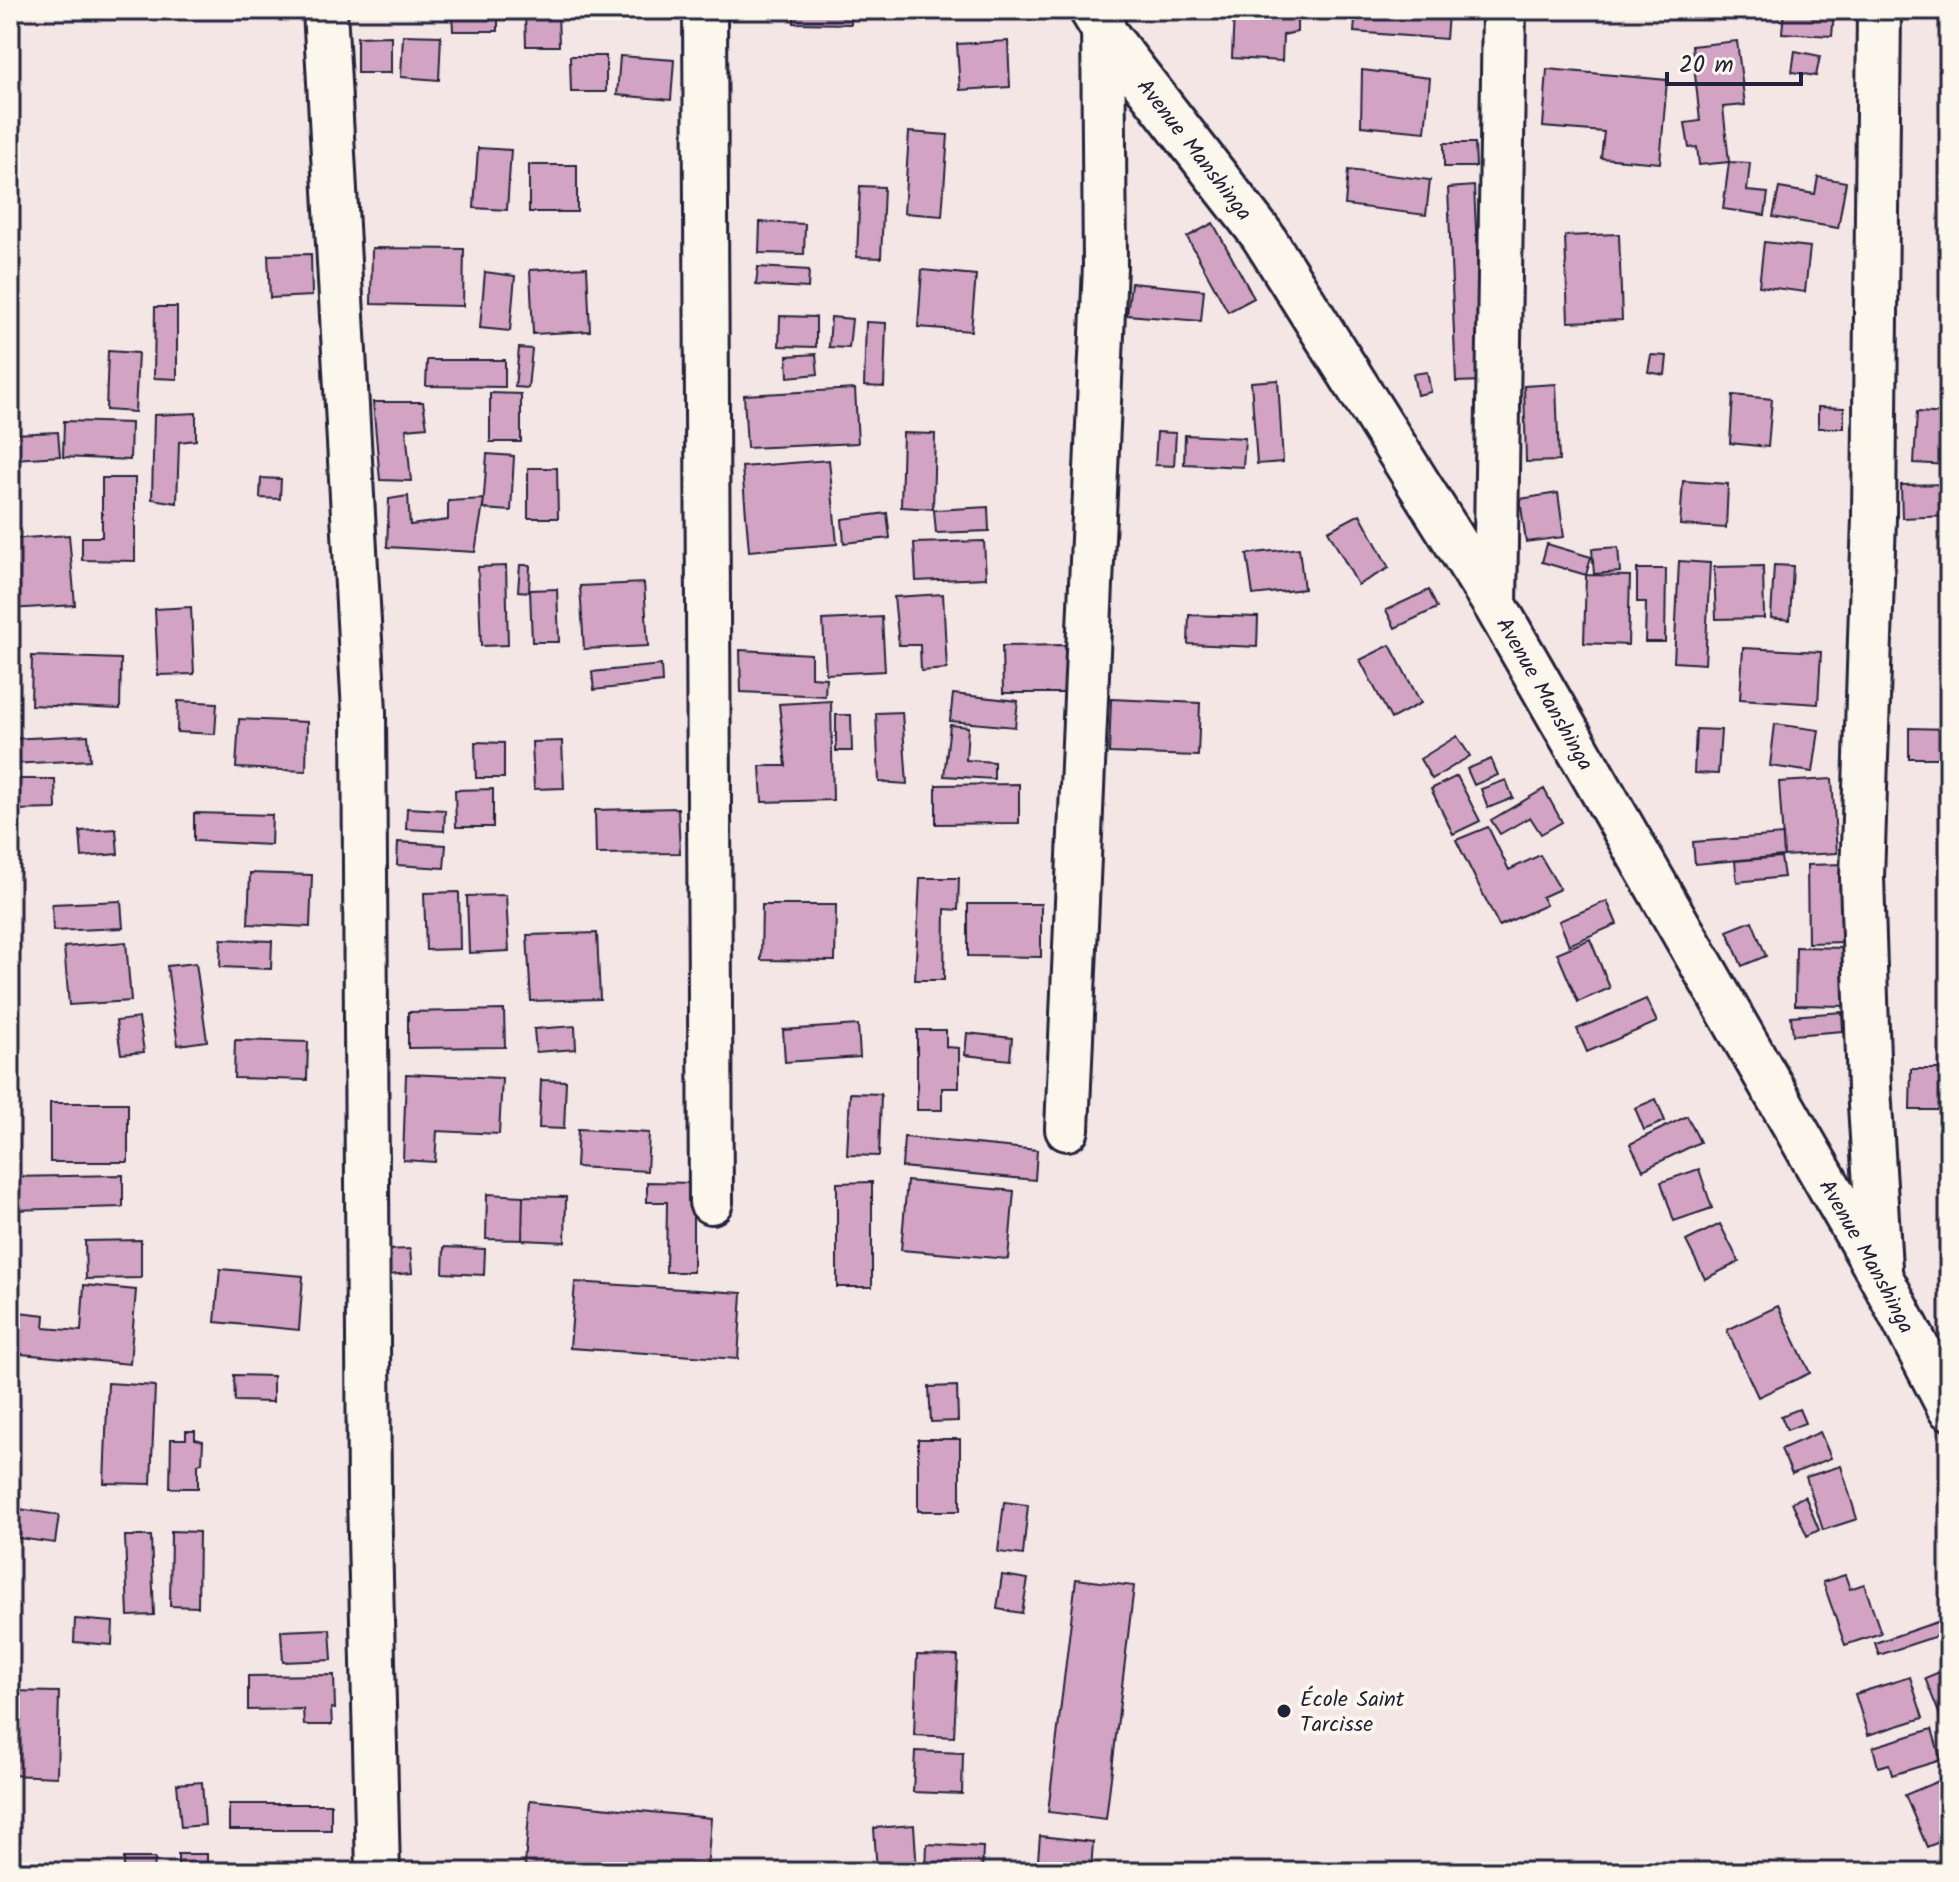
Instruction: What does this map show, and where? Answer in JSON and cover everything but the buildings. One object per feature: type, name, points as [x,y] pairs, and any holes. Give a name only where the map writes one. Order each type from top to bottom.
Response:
[{"type":"street","points":[[325,10],[364,712],[368,1479],[378,1872]]},
{"type":"street","points":[[705,10],[711,1202]]},
{"type":"street","points":[[1495,605],[1504,10]]},
{"type":"street","points":[[1879,10],[1874,518],[1862,878],[1869,1088],[1881,1277]]},
{"type":"street","points":[[1067,1129],[1105,266],[1099,17]]},
{"type":"street","name":"Avenue Manshinga","points":[[1099,17],[1262,235],[1495,605],[1881,1277],[1949,1408]]},
{"type":"place","name":"École Saint Tarcisse","points":[[1284,1711]]}]
